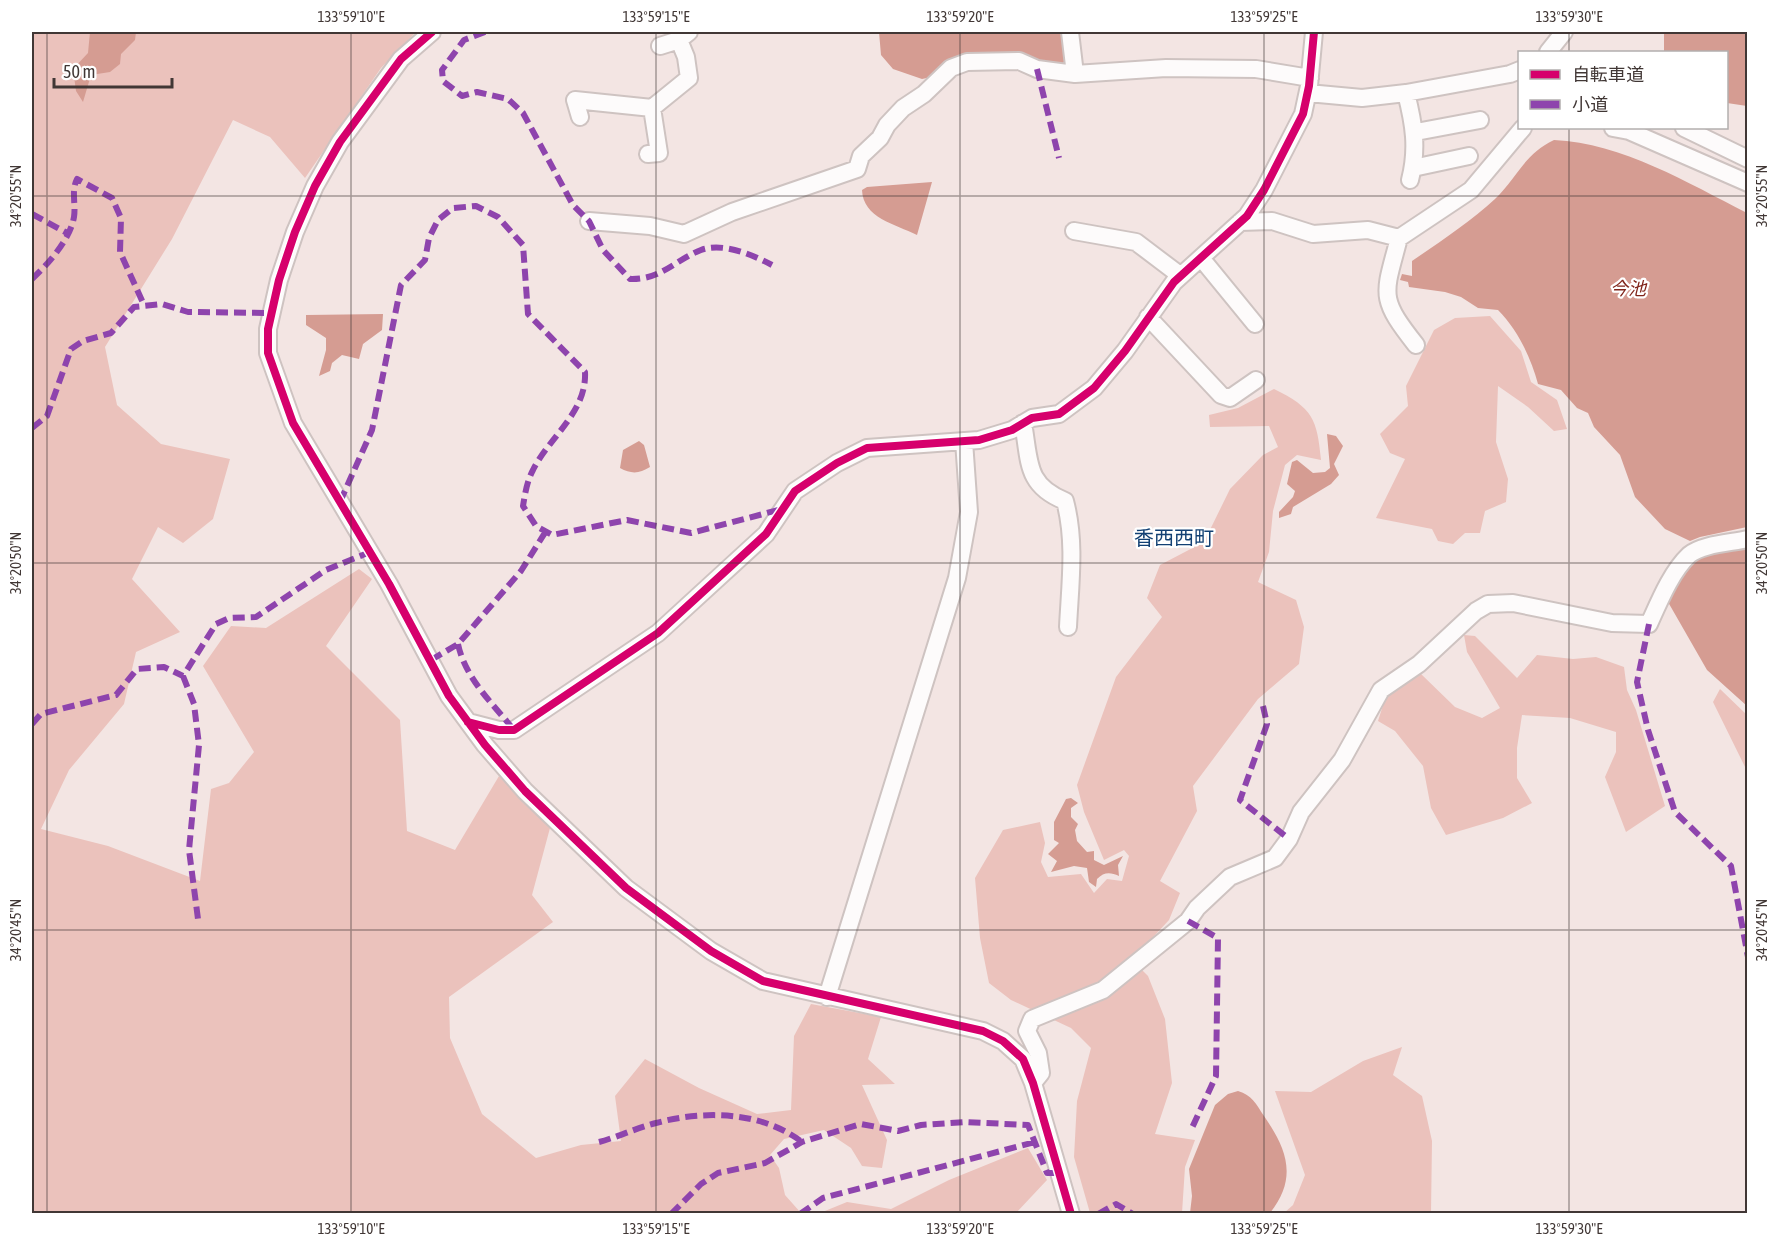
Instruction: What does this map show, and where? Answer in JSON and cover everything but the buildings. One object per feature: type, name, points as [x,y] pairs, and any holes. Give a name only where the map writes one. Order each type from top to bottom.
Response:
[{"type":"street","points":[[432,32],[401,59],[368,101],[340,142],[315,186],[295,232],[279,280],[268,329],[267,353],[293,423],[389,584],[449,696],[525,791],[626,888],[711,951],[763,981],[982,1031],[1003,1041],[1023,1059],[1033,1083],[1071,1214]]},
{"type":"street","points":[[1071,32],[1075,74]]},
{"type":"street","points":[[468,722],[514,730],[658,633],[766,534],[795,491],[837,463],[867,448],[964,441],[1012,430],[1032,418],[1059,414],[1094,388],[1181,276],[1247,216],[1283,156],[1303,114],[1309,86],[1314,32]]},
{"type":"street","points":[[1549,51],[1564,32]]},
{"type":"street","points":[[580,117],[575,100],[652,108],[689,78],[684,36],[660,46]]},
{"type":"street","points":[[589,221],[650,226],[684,234],[732,212],[857,169],[861,156],[880,138],[887,125],[903,108],[924,94],[951,68],[967,62],[1019,62],[1037,69],[1075,74],[1166,68],[1256,69],[1309,86],[1362,99],[1516,74]]},
{"type":"street","points":[[1406,93],[1416,132],[1412,174],[1469,156]]},
{"type":"street","points":[[648,154],[659,153],[652,108]]},
{"type":"street","points":[[1416,132],[1480,120]]},
{"type":"street","points":[[1416,345],[1393,315],[1386,289],[1399,238],[1471,190],[1522,129]]},
{"type":"street","points":[[1618,129],[1629,131],[1748,183]]},
{"type":"street","points":[[1686,129],[1748,159]]},
{"type":"street","points":[[1240,222],[1272,221],[1313,234],[1368,230],[1399,238]]},
{"type":"street","points":[[1074,231],[1136,242],[1181,276]]},
{"type":"street","points":[[1201,258],[1255,324]]},
{"type":"street","points":[[1148,317],[1221,395],[1230,398],[1256,380]]},
{"type":"street","points":[[1023,423],[1033,478],[1041,489],[1065,501],[1070,518],[1072,541],[1068,627]]},
{"type":"street","points":[[827,997],[957,578],[969,512],[964,441]]},
{"type":"street","points":[[1033,1083],[1041,1073],[1038,1053],[1027,1031],[1032,1019],[1103,990],[1188,921],[1197,908],[1230,877],[1275,858],[1289,839],[1301,812],[1342,760],[1381,690],[1419,664],[1476,611],[1488,604],[1513,603],[1602,622],[1649,624],[1661,597],[1690,555],[1706,548],[1748,539]]},
{"type":"shaded area","points":[[32,32],[416,32],[381,68],[305,178],[270,137],[233,120],[172,239],[105,347],[117,405],[161,444],[230,459],[213,519],[183,543],[158,527],[132,579],[180,632],[136,652],[124,704],[69,770],[41,829],[108,846],[200,881],[211,789],[229,783],[254,752],[203,666],[231,626],[266,628],[359,569],[372,579],[326,646],[400,720],[407,831],[455,850],[499,776],[550,828],[532,895],[553,922],[449,997],[450,1038],[482,1114],[536,1158],[581,1145],[621,1141],[615,1096],[645,1059],[699,1088],[757,1114],[791,1110],[794,1036],[811,1004],[881,1017],[868,1059],[895,1084],[862,1085],[887,1140],[882,1168],[862,1166],[851,1148],[824,1130],[784,1139],[770,1155],[779,1168],[785,1195],[801,1213],[32,1213]]},
{"type":"shaded area","points":[[1490,316],[1521,351],[1531,382],[1557,400],[1567,429],[1554,431],[1528,407],[1498,386],[1496,442],[1508,479],[1506,502],[1485,511],[1480,533],[1465,533],[1453,544],[1438,541],[1432,529],[1376,518],[1405,459],[1390,453],[1380,434],[1408,406],[1406,386],[1434,330],[1455,318]]},
{"type":"shaded area","points":[[1274,389],[1297,402],[1311,416],[1315,425],[1321,460],[1297,455],[1285,465],[1273,511],[1269,552],[1258,582],[1296,600],[1304,627],[1299,664],[1258,699],[1193,786],[1197,811],[1160,881],[1180,893],[1169,920],[1132,960],[1148,976],[1165,1019],[1172,1083],[1155,1134],[1195,1140],[1185,1167],[1182,1213],[1090,1213],[1074,1157],[1077,1101],[1091,1048],[1071,1028],[1011,1000],[989,983],[980,938],[975,878],[1003,830],[1040,822],[1045,843],[1041,862],[1048,877],[1081,874],[1094,893],[1107,879],[1122,881],[1129,856],[1124,850],[1104,860],[1084,812],[1077,785],[1116,677],[1162,617],[1147,598],[1160,565],[1204,542],[1230,489],[1263,455],[1278,447],[1269,426],[1210,427],[1209,415],[1238,408]]},
{"type":"shaded area","points":[[1464,635],[1475,636],[1517,678],[1537,655],[1573,659],[1596,657],[1624,667],[1627,690],[1636,710],[1665,806],[1626,832],[1605,777],[1616,752],[1616,732],[1570,718],[1522,715],[1517,748],[1517,778],[1532,803],[1503,818],[1446,835],[1431,808],[1423,766],[1395,731],[1378,721],[1386,696],[1420,673],[1455,707],[1482,718],[1500,708],[1467,652]]},
{"type":"shaded area","points":[[1720,689],[1747,715],[1747,771],[1713,702]]},
{"type":"shaded area","points":[[1402,1047],[1393,1075],[1422,1096],[1432,1141],[1431,1213],[1284,1213],[1293,1205],[1305,1175],[1275,1091],[1311,1092],[1363,1061]]},
{"type":"shaded area","points":[[1028,1148],[1047,1180],[1016,1213],[820,1213],[847,1202],[891,1209],[949,1180]]},
{"type":"water","points":[[90,32],[136,32],[135,40],[121,54],[120,64],[110,72],[91,75],[83,102],[76,91],[73,69],[88,53]]},
{"type":"water","points":[[879,32],[1063,32],[1067,66],[1022,58],[922,79],[893,69],[881,55]]},
{"type":"water","points":[[1664,32],[1747,32],[1747,106],[1728,103],[1728,51],[1664,51]]},
{"type":"water","name":"今池","points":[[1554,140],[1605,148],[1654,166],[1747,213],[1747,527],[1690,541],[1665,529],[1635,497],[1620,455],[1594,427],[1588,413],[1577,408],[1561,390],[1538,384],[1523,345],[1512,326],[1498,310],[1478,308],[1461,297],[1445,292],[1409,287],[1408,282],[1400,280],[1402,274],[1412,276],[1412,261],[1495,199],[1535,152]]},
{"type":"water","points":[[932,182],[917,235],[874,214],[864,200],[862,190],[867,187]]},
{"type":"water","points":[[383,314],[382,330],[363,344],[359,359],[342,355],[332,363],[330,371],[319,376],[326,350],[326,338],[306,325],[306,315]]},
{"type":"water","points":[[1327,434],[1336,436],[1343,446],[1334,464],[1339,475],[1331,484],[1293,507],[1291,514],[1279,518],[1279,512],[1293,497],[1295,491],[1287,484],[1292,462],[1297,460],[1313,473],[1325,472],[1330,468]]},
{"type":"water","points":[[639,441],[644,445],[650,467],[635,472],[620,468],[623,450]]},
{"type":"water","points":[[1747,546],[1747,706],[1707,670],[1668,602],[1680,580],[1699,556]]},
{"type":"water","points":[[1071,798],[1078,803],[1071,808],[1071,817],[1078,824],[1075,830],[1077,841],[1087,852],[1094,851],[1094,860],[1104,865],[1123,856],[1118,865],[1119,876],[1110,873],[1102,875],[1097,879],[1096,887],[1089,882],[1087,868],[1074,866],[1051,872],[1057,861],[1048,854],[1059,843],[1054,840],[1054,822],[1066,799]]},
{"type":"water","points":[[1238,1091],[1253,1100],[1279,1140],[1286,1164],[1284,1188],[1270,1213],[1190,1213],[1192,1196],[1189,1169],[1215,1105],[1228,1094]]},
{"type":"marked path","points":[[485,32],[464,40],[442,70],[443,81],[462,96],[477,92],[508,99],[523,113],[573,205],[589,221],[603,250],[630,279],[659,273],[692,254],[710,248],[738,251],[772,265]]},
{"type":"marked path","points":[[1037,69],[1059,158]]},
{"type":"marked path","points":[[32,279],[51,259],[72,226],[74,188],[77,179],[112,198],[121,218],[120,252],[144,305]]},
{"type":"marked path","points":[[340,502],[372,430],[401,285],[425,260],[429,238],[438,220],[453,208],[476,206],[498,217],[523,245],[528,314],[585,372],[584,386],[574,412],[540,458],[528,483],[523,506],[536,526],[552,535],[627,520],[691,533],[782,509]]},
{"type":"marked path","points":[[32,214],[67,233]]},
{"type":"marked path","points":[[32,428],[47,416],[71,349],[83,341],[111,333],[134,307],[162,304],[188,312],[272,313]]},
{"type":"marked path","points":[[431,660],[458,644],[521,571],[546,531]]},
{"type":"marked path","points":[[32,724],[41,714],[116,695],[137,669],[164,667],[183,676],[216,624],[229,618],[256,617],[326,570],[370,552]]},
{"type":"marked path","points":[[1649,624],[1637,682],[1648,730],[1675,812],[1731,866],[1748,957]]},
{"type":"marked path","points":[[458,644],[473,679],[514,730]]},
{"type":"marked path","points":[[183,676],[194,704],[199,745],[189,850],[198,919]]},
{"type":"marked path","points":[[1263,706],[1267,724],[1240,800],[1289,839]]},
{"type":"marked path","points":[[1188,921],[1218,938],[1216,1076],[1191,1130]]},
{"type":"marked path","points":[[599,1142],[656,1123],[712,1115],[732,1116],[769,1124],[802,1142]]},
{"type":"marked path","points":[[671,1214],[701,1184],[718,1173],[765,1163],[802,1142],[861,1124],[898,1131],[921,1125],[965,1122],[1028,1125],[1047,1173],[1060,1173]]},
{"type":"marked path","points":[[800,1214],[823,1198],[1035,1142]]},
{"type":"marked path","points":[[1098,1214],[1116,1204],[1133,1214]]},
{"type":"cycle path","points":[[432,32],[401,59],[340,142],[315,186],[295,232],[279,280],[268,329],[268,353],[293,423],[389,584],[449,696],[485,745],[525,791],[626,888],[711,951],[763,981],[983,1031],[1003,1041],[1023,1059],[1033,1083],[1071,1214]]},
{"type":"cycle path","points":[[468,722],[499,730],[514,730],[658,633],[766,534],[795,491],[837,463],[867,448],[979,440],[1012,430],[1032,418],[1059,414],[1094,388],[1125,351],[1174,282],[1247,216],[1264,190],[1303,114],[1309,86],[1314,32]]},
{"type":"district","name":"香西西町","points":[[1174,537]]}]
